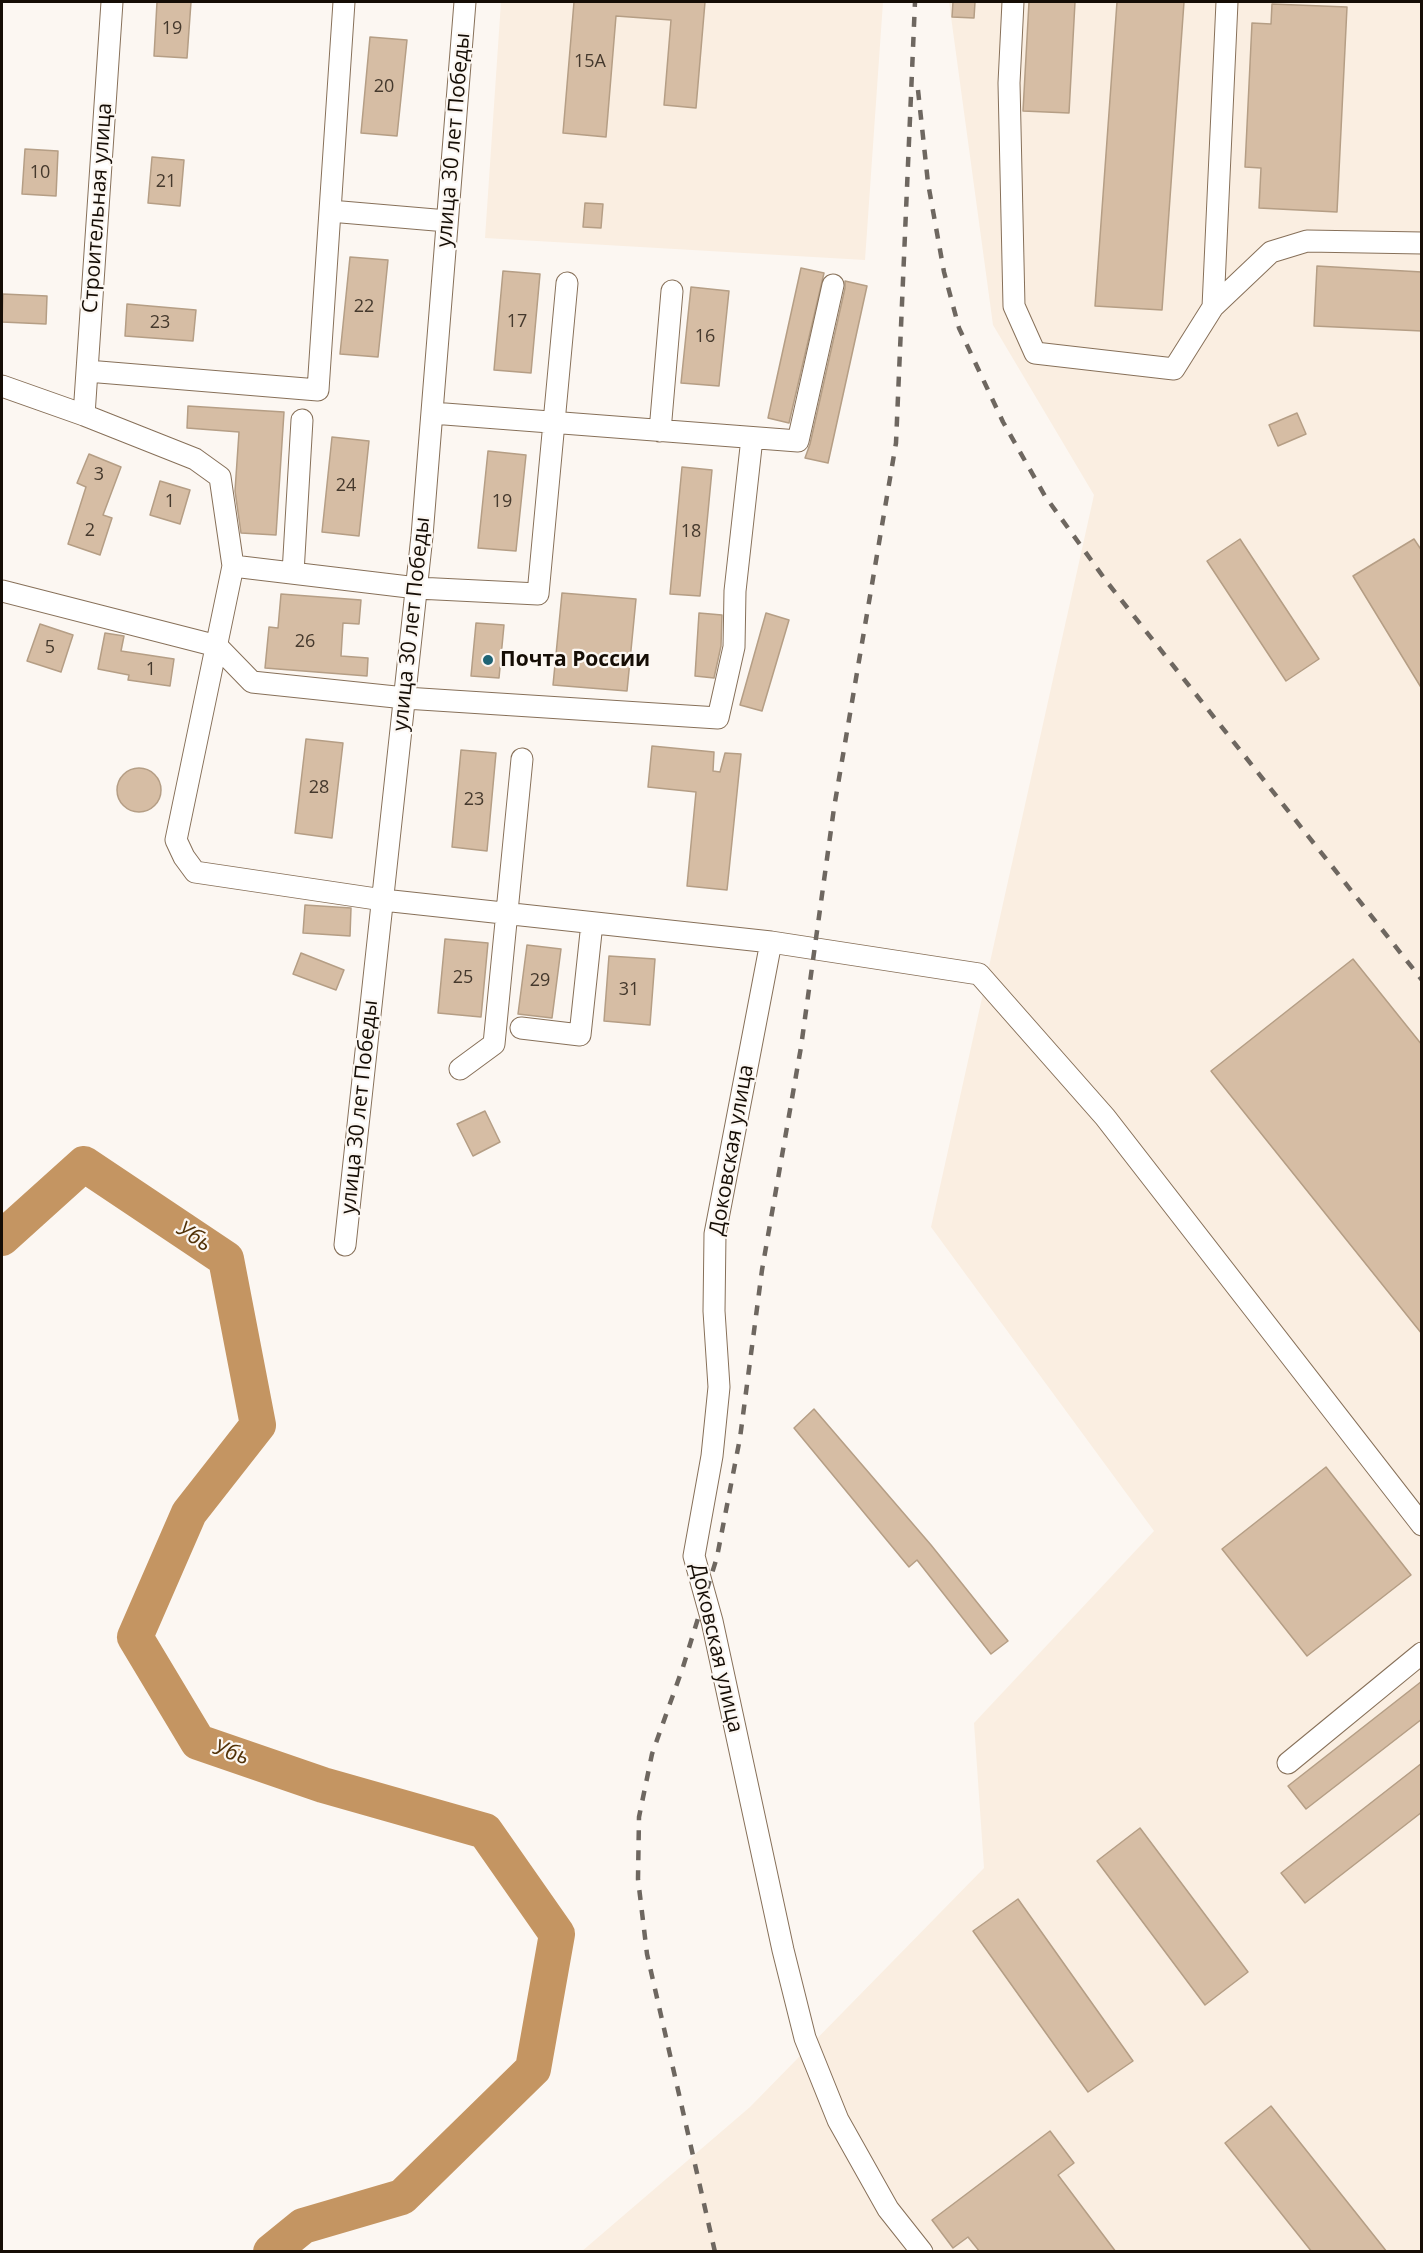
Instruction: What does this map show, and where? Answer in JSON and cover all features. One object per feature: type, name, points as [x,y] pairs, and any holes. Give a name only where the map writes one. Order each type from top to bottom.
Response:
[{"type":"street","name":"Строительная улица","points":[[84,415],[112,2]]},
{"type":"street","points":[[87,371],[318,390],[344,2]]},
{"type":"street","name":"улица 30 лет Победы","points":[[345,1245],[417,588],[465,2]]},
{"type":"street","points":[[1013,2],[1009,82],[1014,306],[1035,353],[1174,369],[1213,307],[1271,252],[1306,241],[1422,243]]},
{"type":"street","points":[[1213,307],[1227,2]]},
{"type":"street","points":[[330,211],[447,221]]},
{"type":"street","points":[[233,566],[417,588],[538,594],[567,283]]},
{"type":"street","points":[[432,413],[798,441],[833,285]]},
{"type":"street","points":[[660,431],[672,291]]},
{"type":"street","points":[[2,386],[84,415],[195,459],[220,477],[233,566],[176,840],[184,857],[195,872],[382,900],[771,942],[979,974],[1105,1118],[1422,1524]]},
{"type":"street","points":[[292,573],[302,420]]},
{"type":"street","points":[[2,591],[217,646],[252,682],[405,698],[718,718],[734,647],[735,591],[752,438]]},
{"type":"street","points":[[460,1069],[494,1044],[522,759]]},
{"type":"street","points":[[522,1028],[580,1035],[592,922]]},
{"type":"street","name":"Доковская улица","points":[[771,942],[715,1234],[714,1311],[719,1387],[712,1456],[694,1556],[712,1621],[783,1950],[805,2038],[838,2120],[888,2208],[922,2252]]},
{"type":"street","points":[[1288,1763],[1422,1653]]},
{"type":"shaded area","points":[[501,2],[883,2],[865,260],[485,238]]},
{"type":"shaded area","points":[[949,2],[1421,2],[1421,2251],[581,2252],[750,2107],[984,1868],[974,1723],[1154,1531],[931,1227],[1094,495],[993,325]]},
{"type":"building","points":[[157,2],[191,2],[187,58],[154,56]]},
{"type":"building","points":[[574,2],[705,2],[696,108],[664,105],[671,20],[616,16],[606,137],[563,133]]},
{"type":"building","points":[[953,2],[975,2],[974,18],[952,17]]},
{"type":"building","points":[[1029,2],[1075,2],[1069,113],[1023,111]]},
{"type":"building","points":[[1117,2],[1184,2],[1162,310],[1095,306]]},
{"type":"building","points":[[1272,4],[1347,7],[1337,212],[1259,208],[1261,168],[1245,167],[1252,23],[1271,24]]},
{"type":"building","points":[[370,37],[407,40],[397,136],[361,133]]},
{"type":"building","points":[[25,149],[58,151],[56,196],[22,194]]},
{"type":"building","points":[[152,157],[184,160],[180,206],[148,203]]},
{"type":"building","points":[[585,203],[603,204],[601,228],[583,227]]},
{"type":"building","points":[[350,257],[388,260],[378,357],[340,354]]},
{"type":"building","points":[[1317,266],[1422,272],[1422,331],[1314,326]]},
{"type":"building","points":[[801,268],[824,273],[789,423],[768,418]]},
{"type":"building","points":[[503,271],[540,274],[531,373],[494,370]]},
{"type":"building","points":[[845,281],[867,286],[828,463],[805,458]]},
{"type":"building","points":[[691,287],[729,291],[719,386],[681,383]]},
{"type":"building","points":[[3,294],[47,296],[46,324],[2,322]]},
{"type":"building","points":[[127,304],[196,310],[193,341],[125,336]]},
{"type":"building","points":[[188,406],[284,412],[276,535],[241,533],[235,491],[239,432],[187,428]]},
{"type":"building","points":[[1297,413],[1306,434],[1278,446],[1269,425]]},
{"type":"building","points":[[332,437],[369,441],[359,536],[322,532]]},
{"type":"building","points":[[488,451],[526,455],[516,551],[478,548]]},
{"type":"building","points":[[89,454],[121,467],[103,515],[112,518],[100,555],[68,544],[86,487],[77,483]]},
{"type":"building","points":[[682,467],[712,470],[700,596],[670,594]]},
{"type":"building","points":[[160,481],[190,490],[180,524],[150,515]]},
{"type":"building","points":[[1240,539],[1319,659],[1286,681],[1207,561]]},
{"type":"building","points":[[1414,539],[1422,551],[1422,689],[1353,576]]},
{"type":"building","points":[[562,593],[636,599],[627,691],[553,685]]},
{"type":"building","points":[[281,594],[361,600],[359,624],[343,623],[341,656],[368,658],[367,676],[265,668],[269,627],[278,628]]},
{"type":"building","points":[[699,613],[722,615],[721,646],[714,678],[695,676]]},
{"type":"building","points":[[766,613],[789,620],[762,711],[740,705]]},
{"type":"building","points":[[476,623],[504,625],[499,678],[471,676]]},
{"type":"building","points":[[40,624],[73,635],[61,672],[27,661]]},
{"type":"building","points":[[105,633],[124,636],[121,651],[174,659],[170,686],[128,680],[129,675],[98,669]]},
{"type":"building","points":[[306,739],[343,743],[332,838],[295,833]]},
{"type":"building","points":[[652,746],[714,752],[713,771],[720,772],[725,753],[741,754],[727,890],[687,886],[696,792],[648,787]]},
{"type":"building","points":[[461,750],[496,753],[487,851],[452,847]]},
{"type":"building","points":[[139,768],[155,774],[161,790],[155,806],[139,812],[123,806],[117,790],[123,774]]},
{"type":"building","points":[[305,905],[351,908],[350,936],[303,933]]},
{"type":"building","points":[[445,939],[488,943],[481,1017],[438,1013]]},
{"type":"building","points":[[527,945],[561,949],[552,1018],[518,1014]]},
{"type":"building","points":[[301,953],[344,970],[336,990],[293,974]]},
{"type":"building","points":[[609,956],[655,959],[650,1025],[604,1021]]},
{"type":"building","points":[[1353,959],[1422,1045],[1422,1334],[1211,1071]]},
{"type":"building","points":[[485,1111],[500,1142],[473,1156],[457,1124]]},
{"type":"building","points":[[814,1409],[931,1545],[1008,1641],[991,1654],[917,1560],[909,1567],[794,1428]]},
{"type":"building","points":[[1326,1467],[1411,1575],[1307,1656],[1222,1549]]},
{"type":"building","points":[[1422,1681],[1422,1719],[1306,1809],[1288,1786]]},
{"type":"building","points":[[1422,1763],[1422,1812],[1305,1903],[1281,1873]]},
{"type":"building","points":[[1140,1828],[1248,1972],[1205,2005],[1097,1861]]},
{"type":"building","points":[[1018,1899],[1133,2061],[1088,2092],[973,1931]]},
{"type":"building","points":[[1271,2106],[1387,2252],[1312,2252],[1225,2143]]},
{"type":"building","points":[[1050,2131],[1074,2163],[1058,2175],[1116,2252],[980,2252],[968,2237],[953,2248],[932,2220]]},
{"type":"waterway","name":"Убь","points":[[2,1238],[84,1164],[226,1259],[258,1425],[189,1513],[135,1637],[198,1742],[323,1785],[485,1831],[557,1934],[533,2069],[402,2197],[303,2226],[271,2252]]},
{"type":"railway","points":[[715,2252],[647,1954],[638,1879],[639,1817],[652,1754],[683,1667],[717,1557],[740,1438],[762,1270],[801,1047],[834,808],[896,443],[915,2]]},
{"type":"railway","points":[[918,90],[928,183],[944,272],[959,328],[1003,422],[1045,496],[1107,582],[1422,980]]},
{"type":"place","name":"Почта России","points":[[488,660]]}]
